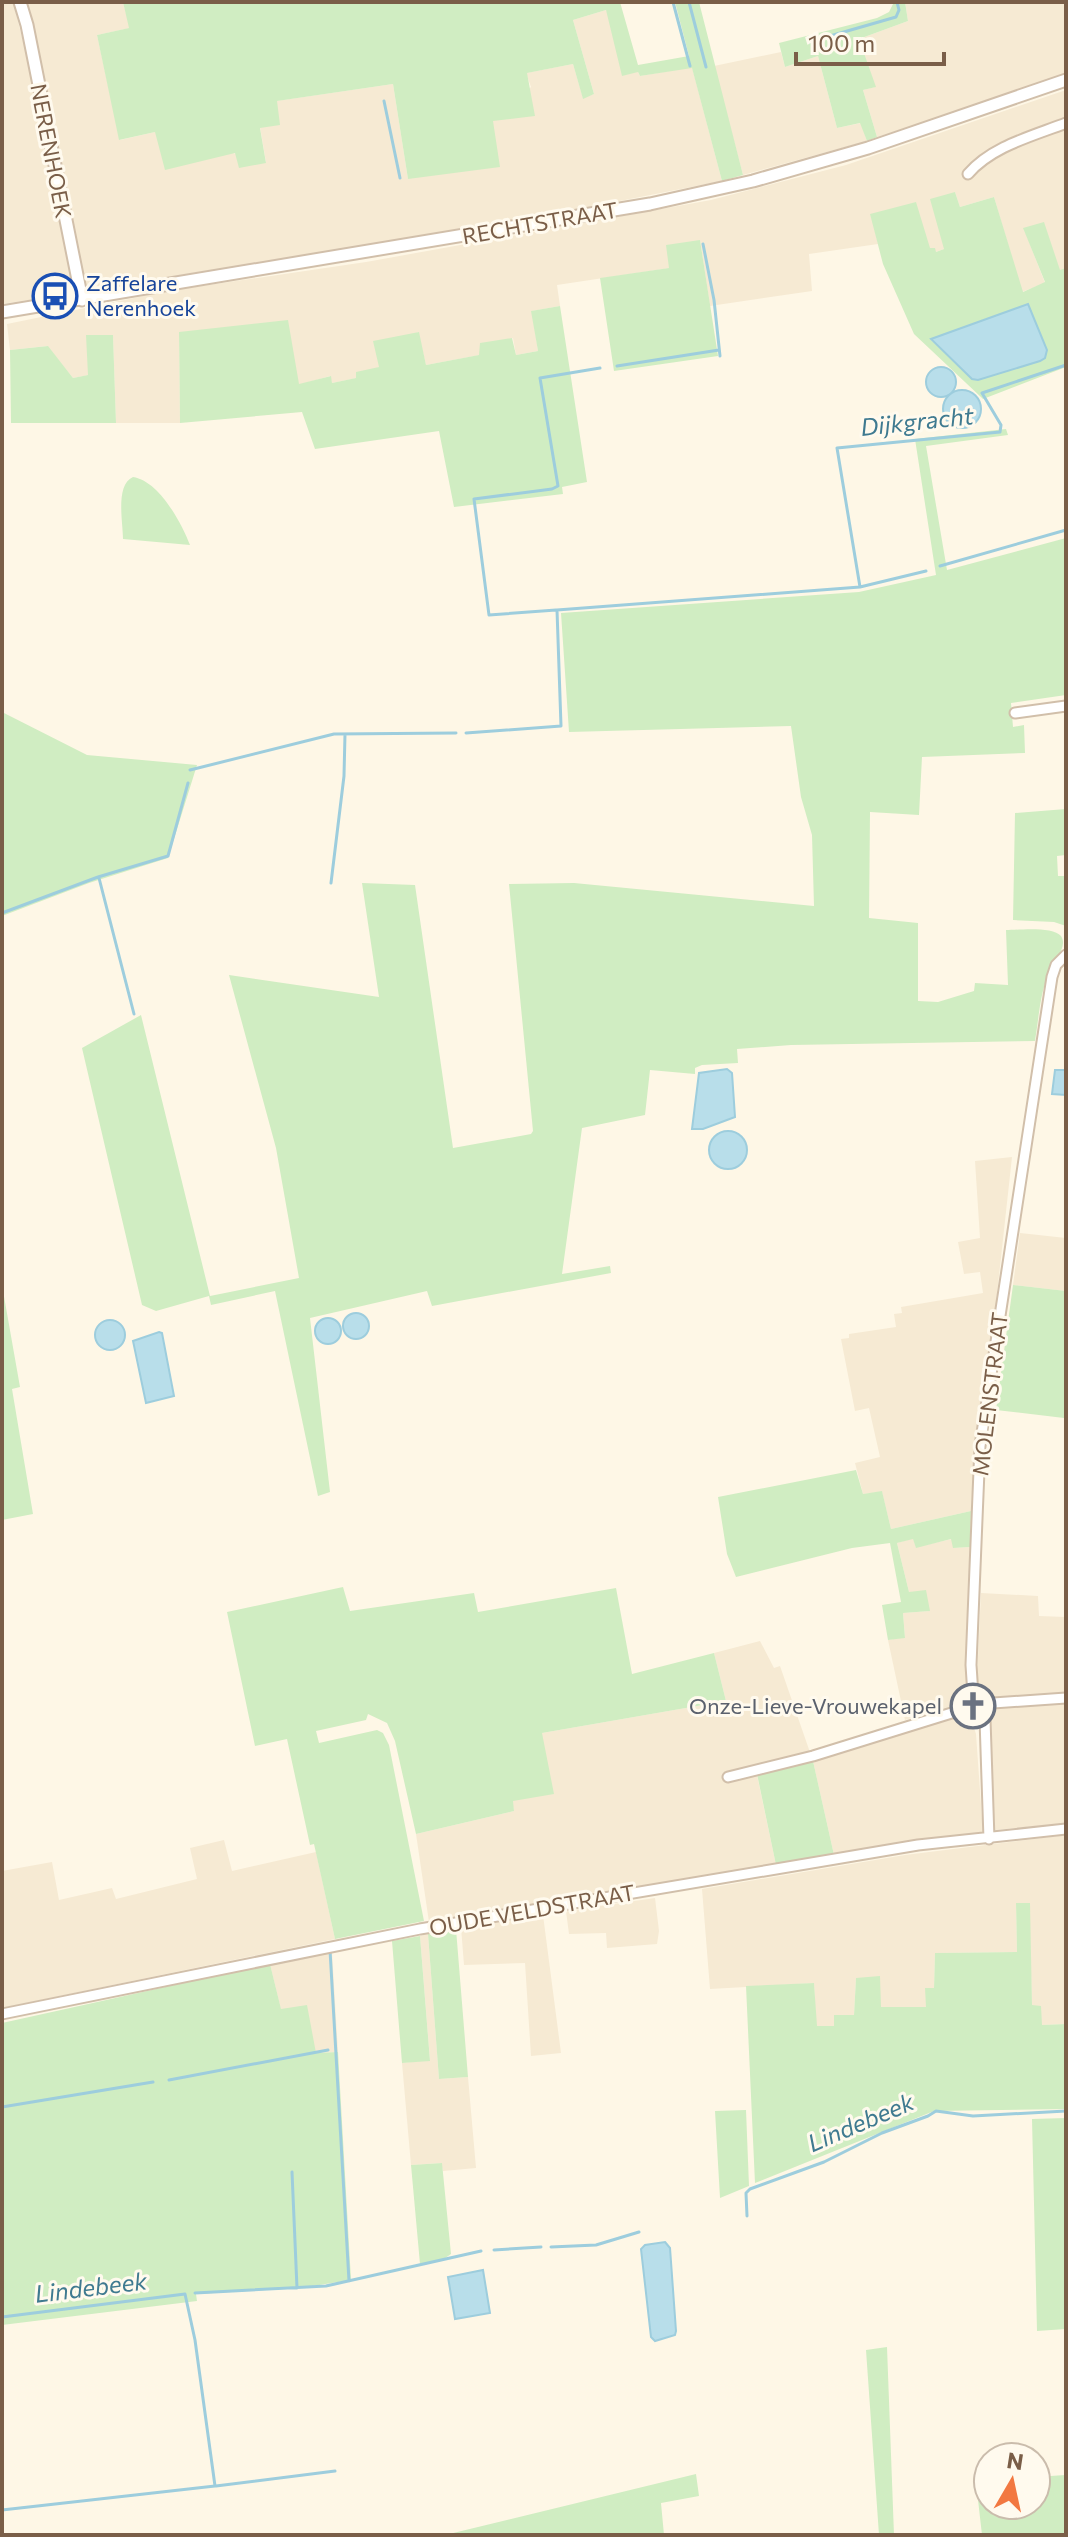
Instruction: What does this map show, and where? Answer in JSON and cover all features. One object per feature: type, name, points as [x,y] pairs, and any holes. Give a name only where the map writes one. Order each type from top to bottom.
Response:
[{"type":"street","name":"NERENHOEK","points":[[20,2],[82,300]]},
{"type":"street","name":"RECHTSTRAAT","points":[[2,312],[650,204],[733,186],[868,148],[1066,80]]},
{"type":"street","points":[[968,174],[980,161],[1004,147],[1066,123]]},
{"type":"street","points":[[1015,713],[1066,706]]},
{"type":"street","name":"MOLENSTRAAT","points":[[989,1839],[985,1719],[976,1700],[971,1665],[980,1446],[1052,977],[1056,965],[1066,955]]},
{"type":"street","points":[[728,1777],[813,1756],[958,1711],[976,1700],[1066,1698]]},
{"type":"street","name":"OUDE VELDSTRAAT","points":[[2,2014],[420,1929],[903,1848],[1066,1829]]},
{"type":"shaded area","points":[[2,2],[13,2],[24,45],[74,293],[2,304]]},
{"type":"shaded area","points":[[28,2],[123,2],[130,28],[97,35],[120,140],[155,132],[266,162],[260,127],[276,101],[393,84],[408,179],[493,121],[531,87],[526,73],[573,64],[583,98],[594,94],[573,20],[606,10],[640,76],[692,67],[722,181],[543,216],[88,290],[85,289]]},
{"type":"shaded area","points":[[905,2],[1066,2],[1066,77],[877,137],[863,90],[875,87],[859,39],[908,21]]},
{"type":"shaded area","points":[[781,52],[785,67],[818,56],[837,128],[861,123],[867,141],[743,175],[714,66]]},
{"type":"shaded area","points":[[1066,90],[1066,268],[1060,271],[1024,229],[1045,283],[1022,292],[994,197],[960,207],[955,192],[944,249],[936,252],[871,214],[878,244],[809,254],[812,291],[710,306],[700,240],[670,268],[557,285],[560,306],[532,311],[538,351],[516,355],[513,338],[480,355],[426,365],[418,332],[379,367],[357,378],[332,383],[330,376],[299,385],[179,332],[180,423],[116,423],[113,335],[89,375],[73,378],[47,346],[10,350],[7,324],[168,291],[366,262],[711,200],[846,165]]},
{"type":"shaded area","points":[[1012,1157],[996,1303],[974,1451],[971,1511],[891,1529],[882,1492],[863,1494],[855,1463],[880,1457],[869,1408],[855,1411],[841,1339],[849,1338],[849,1334],[896,1327],[894,1314],[902,1313],[901,1307],[983,1293],[980,1272],[964,1274],[958,1242],[980,1238],[975,1161]]},
{"type":"shaded area","points":[[1020,1233],[1066,1238],[1066,1291],[1013,1285]]},
{"type":"shaded area","points":[[913,1538],[916,1547],[952,1539],[954,1548],[970,1547],[966,1686],[963,1698],[953,1706],[905,1720],[888,1640],[905,1637],[903,1613],[930,1611],[909,1592],[897,1543]]},
{"type":"shaded area","points":[[981,1593],[1038,1596],[1039,1616],[1066,1617],[1066,1823],[995,1830],[987,1712],[977,1678]]},
{"type":"shaded area","points":[[760,1641],[774,1668],[780,1666],[813,1761],[757,1775],[776,1865],[429,1922],[416,1834],[514,1811],[512,1801],[542,1733],[726,1701],[714,1653]]},
{"type":"shaded area","points":[[968,1709],[976,1734],[983,1833],[834,1855],[813,1761],[959,1716]]},
{"type":"shaded area","points":[[1066,1835],[1066,2024],[1042,2025],[1032,2006],[1029,1903],[1016,1903],[1017,1952],[935,1953],[934,1988],[926,2007],[881,2007],[856,1978],[854,2015],[834,2026],[816,2026],[814,1983],[710,1989],[702,1889],[905,1855]]},
{"type":"shaded area","points":[[224,1840],[232,1871],[316,1852],[335,1939],[2,2008],[2,1871],[52,1862],[59,1900],[112,1888],[116,1899],[197,1879],[190,1848]]},
{"type":"shaded area","points":[[655,1898],[659,1931],[657,1944],[607,1948],[606,1933],[569,1934],[566,1911]]},
{"type":"shaded area","points":[[543,1915],[561,2053],[531,2056],[525,1963],[464,1965],[461,1927]]},
{"type":"shaded area","points":[[428,1934],[439,2079],[468,2077],[476,2168],[443,2171],[441,2163],[411,2165],[402,2063],[430,2060],[420,1936]]},
{"type":"shaded area","points":[[332,1952],[338,2052],[316,2053],[281,2010],[270,1964]]},
{"type":"green space","points":[[123,2],[620,2],[638,65],[689,56],[675,2],[699,2],[743,175],[722,181],[692,68],[622,76],[606,10],[573,20],[594,94],[583,99],[573,64],[527,73],[535,116],[493,121],[500,167],[408,179],[393,84],[277,101],[280,125],[260,128],[266,163],[239,168],[235,153],[165,170],[155,132],[119,140],[97,35],[129,28]]},
{"type":"green space","points":[[894,2],[905,2],[908,21],[859,39],[876,87],[863,90],[877,137],[867,141],[860,123],[837,128],[818,56],[785,67],[779,43],[877,18],[889,12]]},
{"type":"green space","points":[[955,192],[960,207],[994,197],[1023,292],[1045,282],[1023,228],[1044,222],[1060,270],[1066,268],[1066,367],[983,399],[914,334],[883,264],[870,214],[916,202],[930,248],[935,248],[936,252],[944,249],[930,199]],"holes":[[[931,340],[1040,361],[978,380]]]},
{"type":"green space","points":[[700,240],[718,356],[614,371],[600,278],[669,268],[666,245]]},
{"type":"green space","points":[[560,306],[587,482],[562,487],[563,494],[454,507],[439,431],[315,449],[302,412],[180,423],[179,332],[288,320],[299,384],[331,376],[332,383],[356,378],[356,372],[379,367],[373,341],[419,332],[426,365],[479,355],[480,343],[512,338],[516,355],[538,351],[531,311]]},
{"type":"green space","points":[[86,335],[113,335],[116,423],[11,423],[10,350],[48,346],[73,378],[88,375]]},
{"type":"green space","points":[[1006,429],[1008,435],[926,446],[947,570],[1066,538],[1066,695],[1011,703],[1013,727],[1024,725],[1025,753],[922,757],[919,815],[870,812],[869,918],[918,923],[918,1001],[938,1002],[974,991],[975,983],[1008,985],[1006,930],[1057,933],[1063,944],[1044,985],[1035,1041],[791,1045],[737,1049],[738,1063],[702,1065],[695,1068],[695,1074],[650,1070],[645,1115],[582,1128],[562,1274],[610,1266],[611,1273],[432,1306],[427,1291],[310,1318],[330,1492],[318,1496],[275,1291],[211,1305],[209,1296],[156,1311],[142,1305],[82,1048],[141,1015],[210,1296],[299,1278],[276,1148],[229,975],[379,997],[362,883],[415,885],[453,1148],[531,1134],[509,884],[574,883],[814,906],[812,835],[801,797],[791,726],[569,732],[561,613],[859,592],[936,575],[915,439]]},
{"type":"green space","points":[[133,477],[143,480],[160,494],[175,514],[190,545],[123,539],[122,496],[127,481]]},
{"type":"green space","points":[[2,712],[87,755],[197,765],[168,858],[89,883],[2,916]]},
{"type":"green space","points":[[1066,809],[1066,855],[1057,856],[1058,876],[1066,876],[1066,926],[1054,922],[1013,920],[1015,813]]},
{"type":"green space","points":[[2,1285],[20,1387],[12,1389],[33,1514],[2,1520]]},
{"type":"green space","points":[[1013,1285],[1066,1291],[1064,1418],[996,1410]]},
{"type":"green space","points":[[856,1470],[863,1494],[882,1491],[891,1529],[971,1511],[970,1547],[953,1548],[951,1539],[916,1548],[913,1539],[897,1543],[909,1592],[926,1590],[930,1611],[903,1613],[905,1638],[888,1640],[882,1605],[901,1602],[890,1543],[852,1548],[736,1577],[727,1554],[718,1497]]},
{"type":"green space","points":[[343,1587],[350,1611],[474,1593],[478,1612],[616,1588],[632,1674],[714,1653],[726,1701],[542,1733],[554,1794],[513,1801],[514,1811],[416,1834],[395,1741],[387,1723],[368,1714],[366,1720],[316,1731],[319,1743],[377,1730],[383,1733],[389,1745],[424,1921],[335,1939],[287,1739],[255,1746],[227,1612]]},
{"type":"green space","points":[[813,1761],[834,1855],[776,1865],[757,1774]]},
{"type":"green space","points":[[1016,1903],[1030,1903],[1032,2005],[1041,2006],[1042,2025],[1066,2024],[1066,2109],[934,2111],[755,2183],[746,1986],[814,1983],[817,2026],[834,2026],[834,2015],[854,2015],[856,1978],[880,1976],[881,2007],[926,2007],[925,1988],[934,1988],[935,1953],[1017,1952]]},
{"type":"green space","points":[[456,1929],[468,2077],[439,2079],[428,1934]]},
{"type":"green space","points":[[420,1936],[430,2061],[402,2063],[392,1941]]},
{"type":"green space","points":[[270,1964],[281,2009],[307,2005],[316,2053],[338,2052],[351,2280],[300,2288],[196,2294],[197,2301],[2,2325],[2,2023]]},
{"type":"green space","points":[[746,2110],[749,2186],[720,2198],[715,2111]]},
{"type":"green space","points":[[1066,2118],[1066,2329],[1037,2331],[1032,2119]]},
{"type":"green space","points":[[442,2163],[451,2254],[441,2261],[420,2264],[411,2165]]},
{"type":"green space","points":[[887,2347],[894,2535],[879,2535],[866,2350]]},
{"type":"green space","points":[[696,2474],[699,2496],[661,2503],[664,2535],[445,2535]]},
{"type":"green space","points":[[1065,2475],[1066,2535],[982,2535],[980,2521],[1052,2521],[1052,2476]]},
{"type":"water","points":[[1028,304],[1047,350],[1045,358],[1040,361],[978,380],[972,379],[931,339]]},
{"type":"water","points":[[941,367],[947,368],[955,376],[955,388],[947,396],[941,397],[935,396],[927,388],[926,382],[927,376],[935,368]]},
{"type":"water","points":[[962,390],[975,396],[981,409],[975,422],[962,428],[949,422],[943,409],[949,396]]},
{"type":"water","points":[[727,1069],[732,1073],[735,1117],[703,1129],[692,1129],[699,1073]]},
{"type":"water","points":[[1055,1070],[1066,1070],[1066,1095],[1052,1094]]},
{"type":"water","points":[[728,1131],[741,1137],[747,1150],[741,1163],[728,1169],[715,1163],[709,1150],[715,1137]]},
{"type":"water","points":[[356,1313],[365,1317],[369,1326],[365,1335],[356,1339],[347,1335],[343,1326],[347,1317]]},
{"type":"water","points":[[328,1318],[337,1322],[341,1331],[337,1340],[328,1344],[319,1340],[315,1331],[319,1322]]},
{"type":"water","points":[[110,1320],[121,1324],[125,1335],[121,1346],[110,1350],[99,1346],[95,1335],[99,1324]]},
{"type":"water","points":[[162,1333],[174,1396],[146,1403],[133,1341]]},
{"type":"water","points":[[665,2242],[670,2248],[676,2331],[675,2335],[655,2341],[651,2337],[641,2249],[645,2245]]},
{"type":"water","points":[[483,2270],[490,2313],[455,2319],[448,2277]]},
{"type":"waterway","name":"Dijkgracht","points":[[673,2],[690,66]]},
{"type":"waterway","points":[[689,2],[706,67]]},
{"type":"waterway","points":[[809,42],[896,17],[899,10],[897,2]]},
{"type":"waterway","points":[[384,101],[400,178]]},
{"type":"waterway","name":"Dijkgracht","points":[[703,244],[714,300],[720,356]]},
{"type":"waterway","points":[[617,366],[719,350]]},
{"type":"waterway","name":"Dijkgracht","points":[[466,733],[561,726],[557,610],[860,587],[837,448],[1000,432],[1001,425],[982,393],[1066,365]]},
{"type":"waterway","points":[[556,610],[489,615],[474,499],[558,486],[540,378],[600,368]]},
{"type":"waterway","points":[[940,566],[1066,530]]},
{"type":"waterway","points":[[860,587],[926,571]]},
{"type":"waterway","points":[[190,770],[334,734],[456,733]]},
{"type":"waterway","points":[[331,883],[344,776],[345,734]]},
{"type":"waterway","points":[[2,913],[98,877],[168,856],[188,783]]},
{"type":"waterway","points":[[99,878],[134,1014]]},
{"type":"waterway","points":[[330,1950],[349,2281]]},
{"type":"waterway","points":[[169,2080],[328,2050]]},
{"type":"waterway","points":[[2,2107],[153,2082]]},
{"type":"waterway","name":"Lindebeek","points":[[747,2216],[746,2193],[750,2189],[824,2162],[936,2111],[973,2116],[1066,2111]]},
{"type":"waterway","points":[[292,2172],[297,2288]]},
{"type":"waterway","name":"Lindebeek","points":[[551,2247],[596,2245],[639,2232]]},
{"type":"waterway","name":"Lindebeek","points":[[494,2250],[541,2247]]},
{"type":"waterway","name":"Lindebeek","points":[[195,2293],[326,2286],[481,2251]]},
{"type":"waterway","points":[[2,2317],[185,2294],[195,2340],[215,2486],[2,2510]]},
{"type":"waterway","points":[[216,2486],[335,2471]]},
{"type":"place","name":"Zaffelare Nerenhoek","points":[[55,296]]},
{"type":"place","name":"Onze-Lieve-Vrouwekapel","points":[[973,1706]]}]
